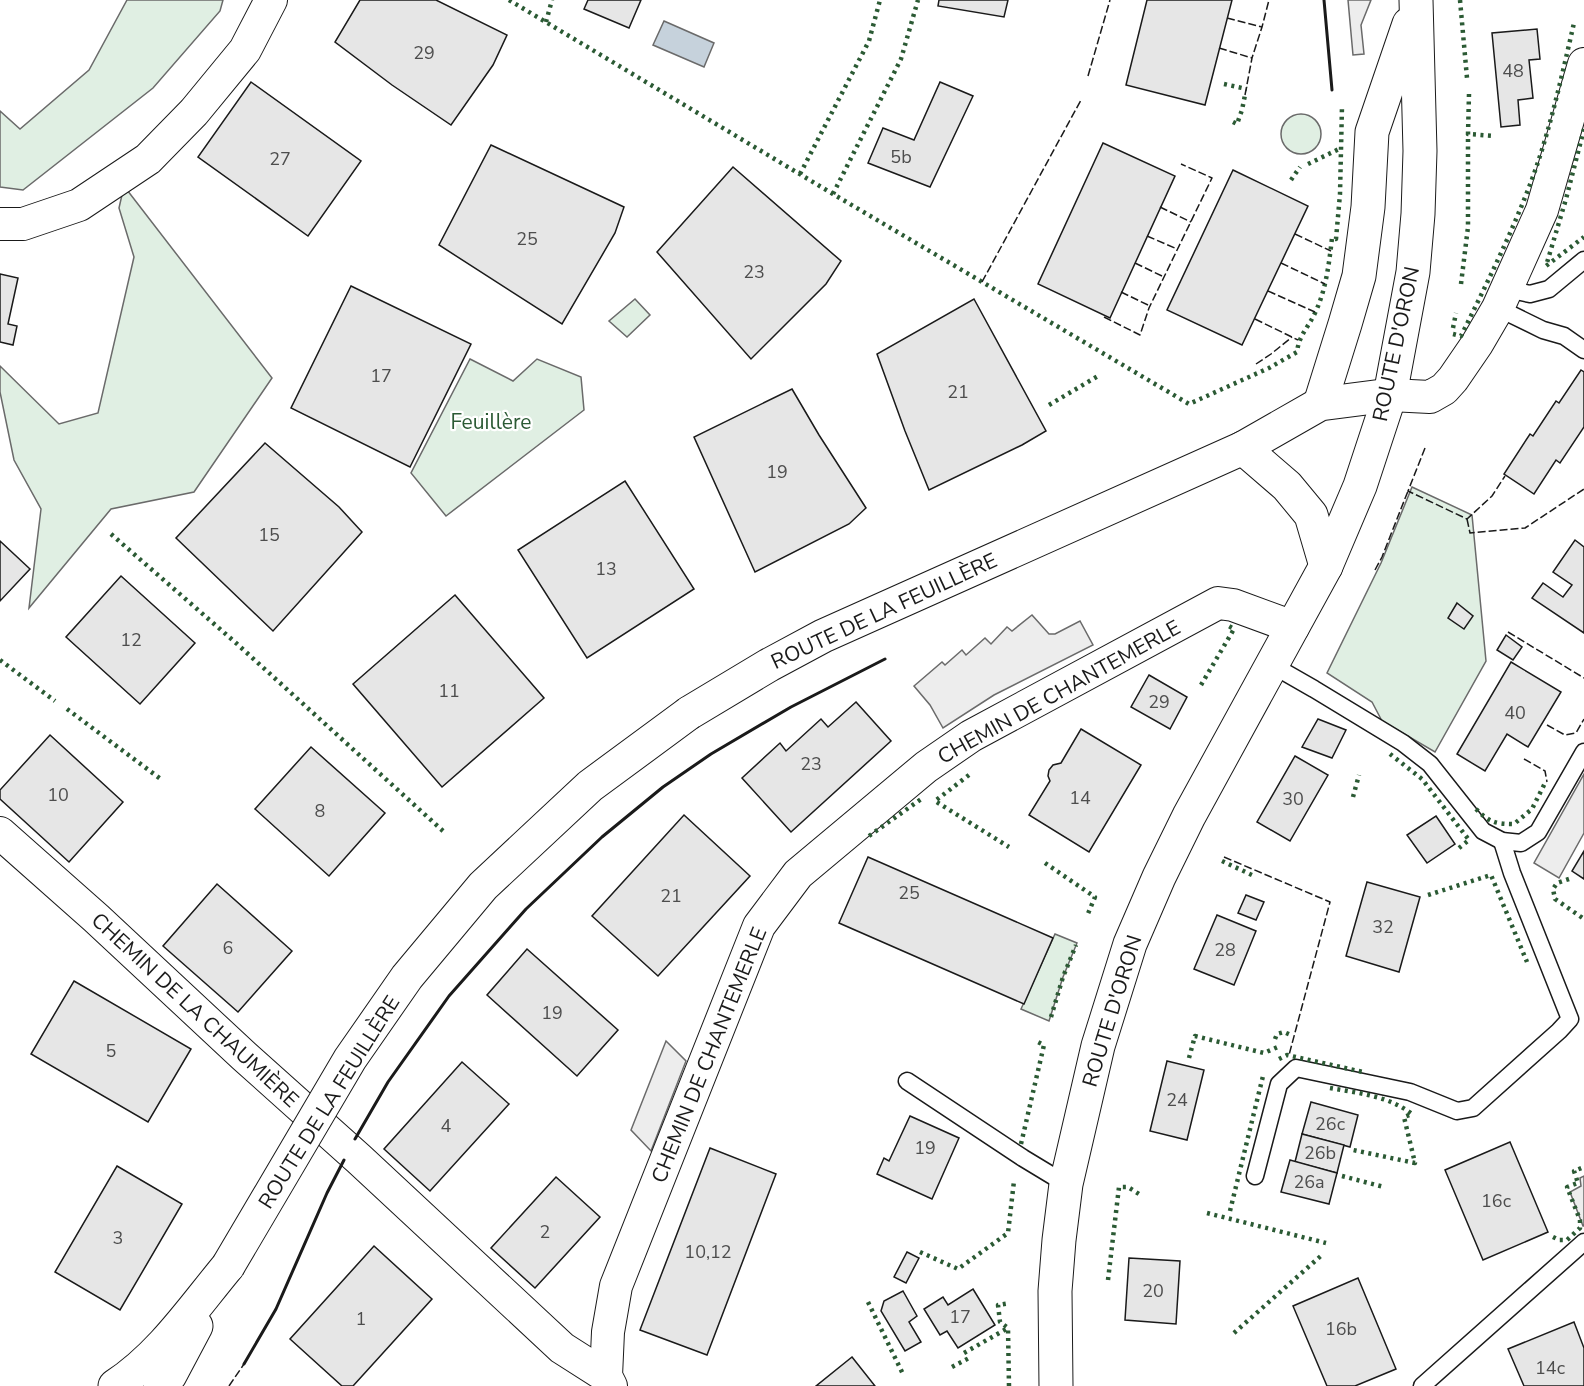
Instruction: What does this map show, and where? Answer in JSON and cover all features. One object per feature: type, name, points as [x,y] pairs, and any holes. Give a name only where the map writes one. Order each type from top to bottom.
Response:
[{"type":"main road","name":"ROUTE D'ORON","points":[[1056,1386],[1055,1291],[1066,1184],[1098,1046],[1130,944],[1189,816],[1326,566],[1363,478],[1390,395],[1413,272],[1418,214],[1420,151],[1416,1]]},
{"type":"main road","points":[[1320,404],[1359,276],[1368,207],[1372,132],[1416,1]]},
{"type":"main road","name":"ROUTE DE LA FEUILLÈRE","points":[[160,1386],[170,1375],[228,1266],[350,1059],[407,977],[483,886],[590,786],[689,713],[823,636],[1243,448],[1320,404],[1390,395]]},
{"type":"main road","points":[[1243,448],[1287,486],[1311,515],[1326,566]]},
{"type":"main road","name":"ROUTE DE LA FEUILLÈRE","points":[[115,1386],[133,1374],[161,1347],[228,1266]]},
{"type":"street","points":[[0,224],[23,224],[80,205],[148,159],[194,112],[245,50],[271,0]]},
{"type":"street","points":[[1390,395],[1430,397],[1444,389],[1477,344],[1502,299],[1542,210],[1584,63]]},
{"type":"street","name":"CHEMIN DE CHANTEMERLE","points":[[608,1381],[608,1332],[615,1286],[759,926],[798,874],[926,767],[971,736],[1218,603],[1233,605],[1293,627]]},
{"type":"street","name":"CHEMIN DE LA CHAUMIÈRE","points":[[0,833],[96,918],[562,1347],[608,1381]]},
{"type":"lane","points":[[1502,299],[1549,289],[1584,260]]},
{"type":"lane","points":[[1502,299],[1543,330],[1564,336],[1584,350]]},
{"type":"lane","points":[[1272,665],[1403,743],[1430,764],[1483,831],[1502,841],[1521,843],[1538,832],[1584,752]]},
{"type":"lane","points":[[1255,1176],[1279,1084],[1296,1068],[1410,1092],[1457,1111],[1473,1108],[1570,1019],[1512,873],[1502,841]]},
{"type":"lane","points":[[907,1081],[1066,1184]]},
{"type":"lane","points":[[1422,1386],[1584,1242]]},
{"type":"green space","points":[[127,0],[223,0],[220,11],[153,88],[23,190],[0,187],[0,111],[20,129],[89,70]]},
{"type":"green space","points":[[1301,114],[1315,120],[1321,134],[1315,148],[1301,154],[1287,148],[1281,134],[1287,120]]},
{"type":"green space","points":[[124,186],[272,378],[194,492],[111,509],[29,608],[41,509],[14,460],[0,392],[0,366],[59,424],[98,413],[134,257],[119,208]]},
{"type":"green space","points":[[635,299],[650,315],[627,337],[609,321]]},
{"type":"green space","name":"Feuillère","points":[[470,359],[513,381],[537,359],[581,377],[584,410],[446,516],[411,473]]},
{"type":"green space","points":[[1412,487],[1472,515],[1486,661],[1435,752],[1382,721],[1372,702],[1327,673],[1381,563]]},
{"type":"green space","points":[[1055,934],[1077,943],[1049,1021],[1021,1009]]},
{"type":"shaded area","points":[[1348,0],[1371,0],[1361,25],[1364,54],[1353,55]]},
{"type":"shaded area","points":[[664,21],[714,43],[704,67],[653,45]]},
{"type":"shaded area","points":[[1032,615],[1049,634],[1055,634],[1080,621],[1093,645],[994,695],[943,728],[930,705],[914,686],[942,662],[945,665],[962,650],[966,655],[985,638],[991,644],[1007,627],[1012,631]]},
{"type":"shaded area","points":[[1584,774],[1584,833],[1559,878],[1534,863]]},
{"type":"shaded area","points":[[666,1041],[686,1061],[651,1151],[631,1130]]},
{"type":"shaded area","points":[[1584,1176],[1583,1226],[1570,1192],[1581,1186],[1580,1178]]},
{"type":"building","points":[[360,0],[436,0],[507,35],[493,65],[451,125],[392,85],[335,42]]},
{"type":"building","points":[[588,0],[641,0],[629,28],[584,9]]},
{"type":"building","points":[[939,0],[1008,0],[1004,17],[938,6]]},
{"type":"building","points":[[1147,0],[1232,0],[1205,105],[1126,85]]},
{"type":"building","points":[[1537,29],[1540,59],[1529,60],[1533,98],[1518,100],[1520,125],[1501,127],[1492,33]]},
{"type":"building","points":[[251,82],[361,161],[308,236],[198,157]]},
{"type":"building","points":[[940,82],[973,96],[930,187],[868,163],[883,128],[914,140]]},
{"type":"building","points":[[1103,143],[1175,176],[1110,318],[1038,284]]},
{"type":"building","points":[[491,145],[624,207],[615,233],[562,324],[439,245]]},
{"type":"building","points":[[733,167],[841,261],[826,284],[751,359],[657,252]]},
{"type":"building","points":[[1233,170],[1308,206],[1242,345],[1167,310]]},
{"type":"building","points":[[0,274],[18,278],[8,324],[17,326],[13,345],[0,342]]},
{"type":"building","points":[[351,286],[471,344],[410,467],[291,408]]},
{"type":"building","points":[[974,299],[1046,431],[929,490],[877,354]]},
{"type":"building","points":[[1581,370],[1584,372],[1584,427],[1560,463],[1556,460],[1534,494],[1504,474],[1530,434],[1533,436],[1556,401],[1559,403]]},
{"type":"building","points":[[792,389],[866,508],[849,524],[755,572],[694,437]]},
{"type":"building","points":[[265,443],[339,507],[362,532],[273,631],[176,538]]},
{"type":"building","points":[[625,481],[694,589],[587,658],[518,550]]},
{"type":"building","points":[[1575,540],[1584,547],[1584,633],[1532,598],[1543,583],[1563,597],[1572,585],[1553,572]]},
{"type":"building","points":[[0,541],[30,569],[0,601]]},
{"type":"building","points":[[121,576],[195,643],[140,704],[66,637]]},
{"type":"building","points":[[455,595],[544,698],[442,787],[353,684]]},
{"type":"building","points":[[1457,603],[1473,616],[1464,629],[1448,618]]},
{"type":"building","points":[[1506,635],[1522,647],[1513,660],[1497,650]]},
{"type":"building","points":[[1511,662],[1561,692],[1528,747],[1507,734],[1485,771],[1457,754]]},
{"type":"building","points":[[1149,675],[1187,697],[1170,729],[1131,707]]},
{"type":"building","points":[[856,702],[891,741],[791,832],[742,778],[780,743],[786,751],[821,719],[828,727]]},
{"type":"building","points":[[1318,719],[1346,730],[1332,758],[1302,747]]},
{"type":"building","points":[[1081,729],[1141,765],[1089,852],[1029,815],[1050,781],[1049,770],[1053,765],[1061,763]]},
{"type":"building","points":[[50,735],[123,802],[69,862],[0,799],[0,790]]},
{"type":"building","points":[[311,747],[385,813],[329,876],[255,809]]},
{"type":"building","points":[[1295,756],[1328,775],[1290,841],[1257,822]]},
{"type":"building","points":[[684,815],[750,876],[658,976],[592,916]]},
{"type":"building","points":[[1436,816],[1455,844],[1427,863],[1407,835]]},
{"type":"building","points":[[1584,851],[1584,879],[1572,871]]},
{"type":"building","points":[[868,857],[1053,938],[1024,1004],[839,923]]},
{"type":"building","points":[[1367,882],[1420,897],[1399,972],[1346,956]]},
{"type":"building","points":[[217,884],[292,951],[238,1012],[163,946]]},
{"type":"building","points":[[1246,895],[1264,902],[1256,920],[1238,913]]},
{"type":"building","points":[[1217,915],[1256,931],[1234,985],[1194,969]]},
{"type":"building","points":[[527,949],[618,1030],[577,1076],[487,995]]},
{"type":"building","points":[[74,981],[191,1049],[148,1122],[31,1054]]},
{"type":"building","points":[[1167,1061],[1204,1070],[1187,1140],[1150,1131]]},
{"type":"building","points":[[462,1062],[509,1104],[430,1191],[384,1149]]},
{"type":"building","points":[[1311,1102],[1358,1115],[1350,1147],[1302,1134]]},
{"type":"building","points":[[910,1116],[959,1138],[932,1199],[877,1174],[884,1158],[889,1161]]},
{"type":"building","points":[[1302,1134],[1344,1145],[1337,1173],[1295,1162]]},
{"type":"building","points":[[1510,1142],[1548,1232],[1483,1260],[1445,1170]]},
{"type":"building","points":[[710,1148],[776,1174],[707,1355],[640,1330]]},
{"type":"building","points":[[1290,1160],[1337,1173],[1329,1204],[1281,1192]]},
{"type":"building","points":[[117,1166],[182,1204],[120,1310],[55,1272]]},
{"type":"building","points":[[556,1177],[600,1217],[535,1288],[491,1248]]},
{"type":"building","points":[[374,1246],[432,1299],[353,1386],[342,1386],[290,1339]]},
{"type":"building","points":[[907,1252],[919,1258],[906,1283],[894,1277]]},
{"type":"building","points":[[1129,1258],[1180,1261],[1176,1324],[1125,1320]]},
{"type":"building","points":[[1358,1278],[1396,1369],[1355,1386],[1327,1386],[1293,1306]]},
{"type":"building","points":[[973,1289],[995,1325],[958,1348],[947,1331],[940,1335],[924,1309],[943,1297],[948,1305]]},
{"type":"building","points":[[903,1291],[917,1316],[909,1322],[921,1342],[905,1351],[881,1311],[884,1301]]},
{"type":"building","points":[[1574,1322],[1584,1348],[1584,1386],[1524,1386],[1508,1349]]},
{"type":"building","points":[[852,1357],[875,1386],[816,1386]]},
{"type":"hedge","points":[[509,0],[1189,404],[1269,368],[1297,352],[1302,336],[1322,295],[1332,238],[1336,239],[1340,194],[1342,106]]},
{"type":"hedge","points":[[546,22],[552,0]]},
{"type":"hedge","points":[[800,174],[869,41],[880,0]]},
{"type":"hedge","points":[[833,194],[901,59],[918,0]]},
{"type":"hedge","points":[[1460,0],[1467,78]]},
{"type":"hedge","points":[[1453,334],[1461,336],[1507,241],[1531,182],[1550,123],[1574,23]]},
{"type":"hedge","points":[[1224,84],[1247,89]]},
{"type":"hedge","points":[[1469,94],[1468,134],[1495,136]]},
{"type":"hedge","points":[[1233,122],[1237,124],[1245,95]]},
{"type":"hedge","points":[[1584,129],[1546,266],[1584,237]]},
{"type":"hedge","points":[[1461,284],[1468,227],[1468,134]]},
{"type":"hedge","points":[[1308,164],[1341,148]]},
{"type":"hedge","points":[[1291,180],[1300,167]]},
{"type":"hedge","points":[[1453,328],[1456,313]]},
{"type":"hedge","points":[[1049,405],[1098,376]]},
{"type":"hedge","points":[[111,534],[236,643],[443,831]]},
{"type":"hedge","points":[[1201,685],[1234,629],[1227,625]]},
{"type":"hedge","points":[[0,660],[55,701]]},
{"type":"hedge","points":[[67,709],[162,780]]},
{"type":"hedge","points":[[1390,754],[1422,779],[1469,840],[1459,848]]},
{"type":"hedge","points":[[969,775],[935,801],[1009,847]]},
{"type":"hedge","points":[[1353,797],[1359,775]]},
{"type":"hedge","points":[[1476,809],[1493,821],[1514,824],[1532,809],[1545,783]]},
{"type":"hedge","points":[[869,836],[924,797]]},
{"type":"hedge","points":[[1222,861],[1252,875]]},
{"type":"hedge","points":[[1045,863],[1095,897],[1087,916]]},
{"type":"hedge","points":[[1428,895],[1491,875],[1527,962]]},
{"type":"hedge","points":[[1569,879],[1557,883],[1553,889],[1555,899],[1584,919]]},
{"type":"hedge","points":[[1051,1017],[1076,945]]},
{"type":"hedge","points":[[1275,1039],[1277,1034],[1284,1032],[1293,1036]]},
{"type":"hedge","points":[[1189,1058],[1195,1036],[1264,1053],[1280,1046]]},
{"type":"hedge","points":[[1021,1144],[1044,1045],[1038,1042]]},
{"type":"hedge","points":[[1279,1059],[1287,1055],[1363,1072]]},
{"type":"hedge","points":[[1230,1211],[1263,1076]]},
{"type":"hedge","points":[[1330,1088],[1383,1099],[1412,1114],[1404,1117],[1415,1163],[1353,1150]]},
{"type":"hedge","points":[[1553,1237],[1567,1240],[1580,1228],[1580,1220],[1567,1187],[1578,1183],[1574,1171],[1584,1167]]},
{"type":"hedge","points":[[1342,1176],[1384,1187]]},
{"type":"hedge","points":[[920,1252],[958,1269],[1008,1233],[1014,1181]]},
{"type":"hedge","points":[[1108,1280],[1119,1187],[1128,1187],[1139,1194]]},
{"type":"hedge","points":[[1207,1213],[1326,1243]]},
{"type":"hedge","points":[[1234,1333],[1323,1254]]},
{"type":"hedge","points":[[868,1302],[903,1374]]},
{"type":"hedge","points":[[1009,1386],[1008,1328],[1000,1322],[998,1305],[1010,1303]]},
{"type":"hedge","points":[[964,1353],[1008,1328]]},
{"type":"hedge","points":[[952,1367],[971,1357]]},
{"type":"fence","points":[[1088,76],[1110,0]]},
{"type":"fence","points":[[1245,95],[1252,58],[1269,0]]},
{"type":"fence","points":[[1227,18],[1262,27]]},
{"type":"fence","points":[[1219,48],[1252,58]]},
{"type":"fence","points":[[982,282],[1081,100]]},
{"type":"fence","points":[[1104,317],[1140,335],[1149,308],[1212,178],[1181,164]]},
{"type":"fence","points":[[1160,207],[1191,222]]},
{"type":"fence","points":[[1295,234],[1331,251]]},
{"type":"fence","points":[[1147,236],[1177,249]]},
{"type":"fence","points":[[1135,263],[1164,277]]},
{"type":"fence","points":[[1281,263],[1325,284]]},
{"type":"fence","points":[[1268,291],[1315,312]]},
{"type":"fence","points":[[1121,292],[1150,306]]},
{"type":"fence","points":[[1255,319],[1298,340]]},
{"type":"fence","points":[[1256,364],[1292,337]]},
{"type":"fence","points":[[1425,448],[1408,491],[1467,519],[1492,496],[1505,476]]},
{"type":"fence","points":[[1467,519],[1470,533],[1525,528],[1584,489]]},
{"type":"fence","points":[[1375,570],[1408,491]]},
{"type":"fence","points":[[1508,632],[1584,678]]},
{"type":"fence","points":[[1547,725],[1565,735],[1576,733],[1584,719]]},
{"type":"fence","points":[[1524,759],[1545,771],[1547,782]]},
{"type":"fence","points":[[1224,857],[1330,902],[1289,1055]]},
{"type":"fence","points":[[229,1386],[244,1364]]},
{"type":"wall","points":[[1324,0],[1332,90]]},
{"type":"wall","points":[[355,1139],[388,1082],[449,996],[526,909],[602,837],[663,787],[711,754],[791,707],[885,659]]},
{"type":"wall","points":[[244,1364],[276,1309],[344,1160]]}]
